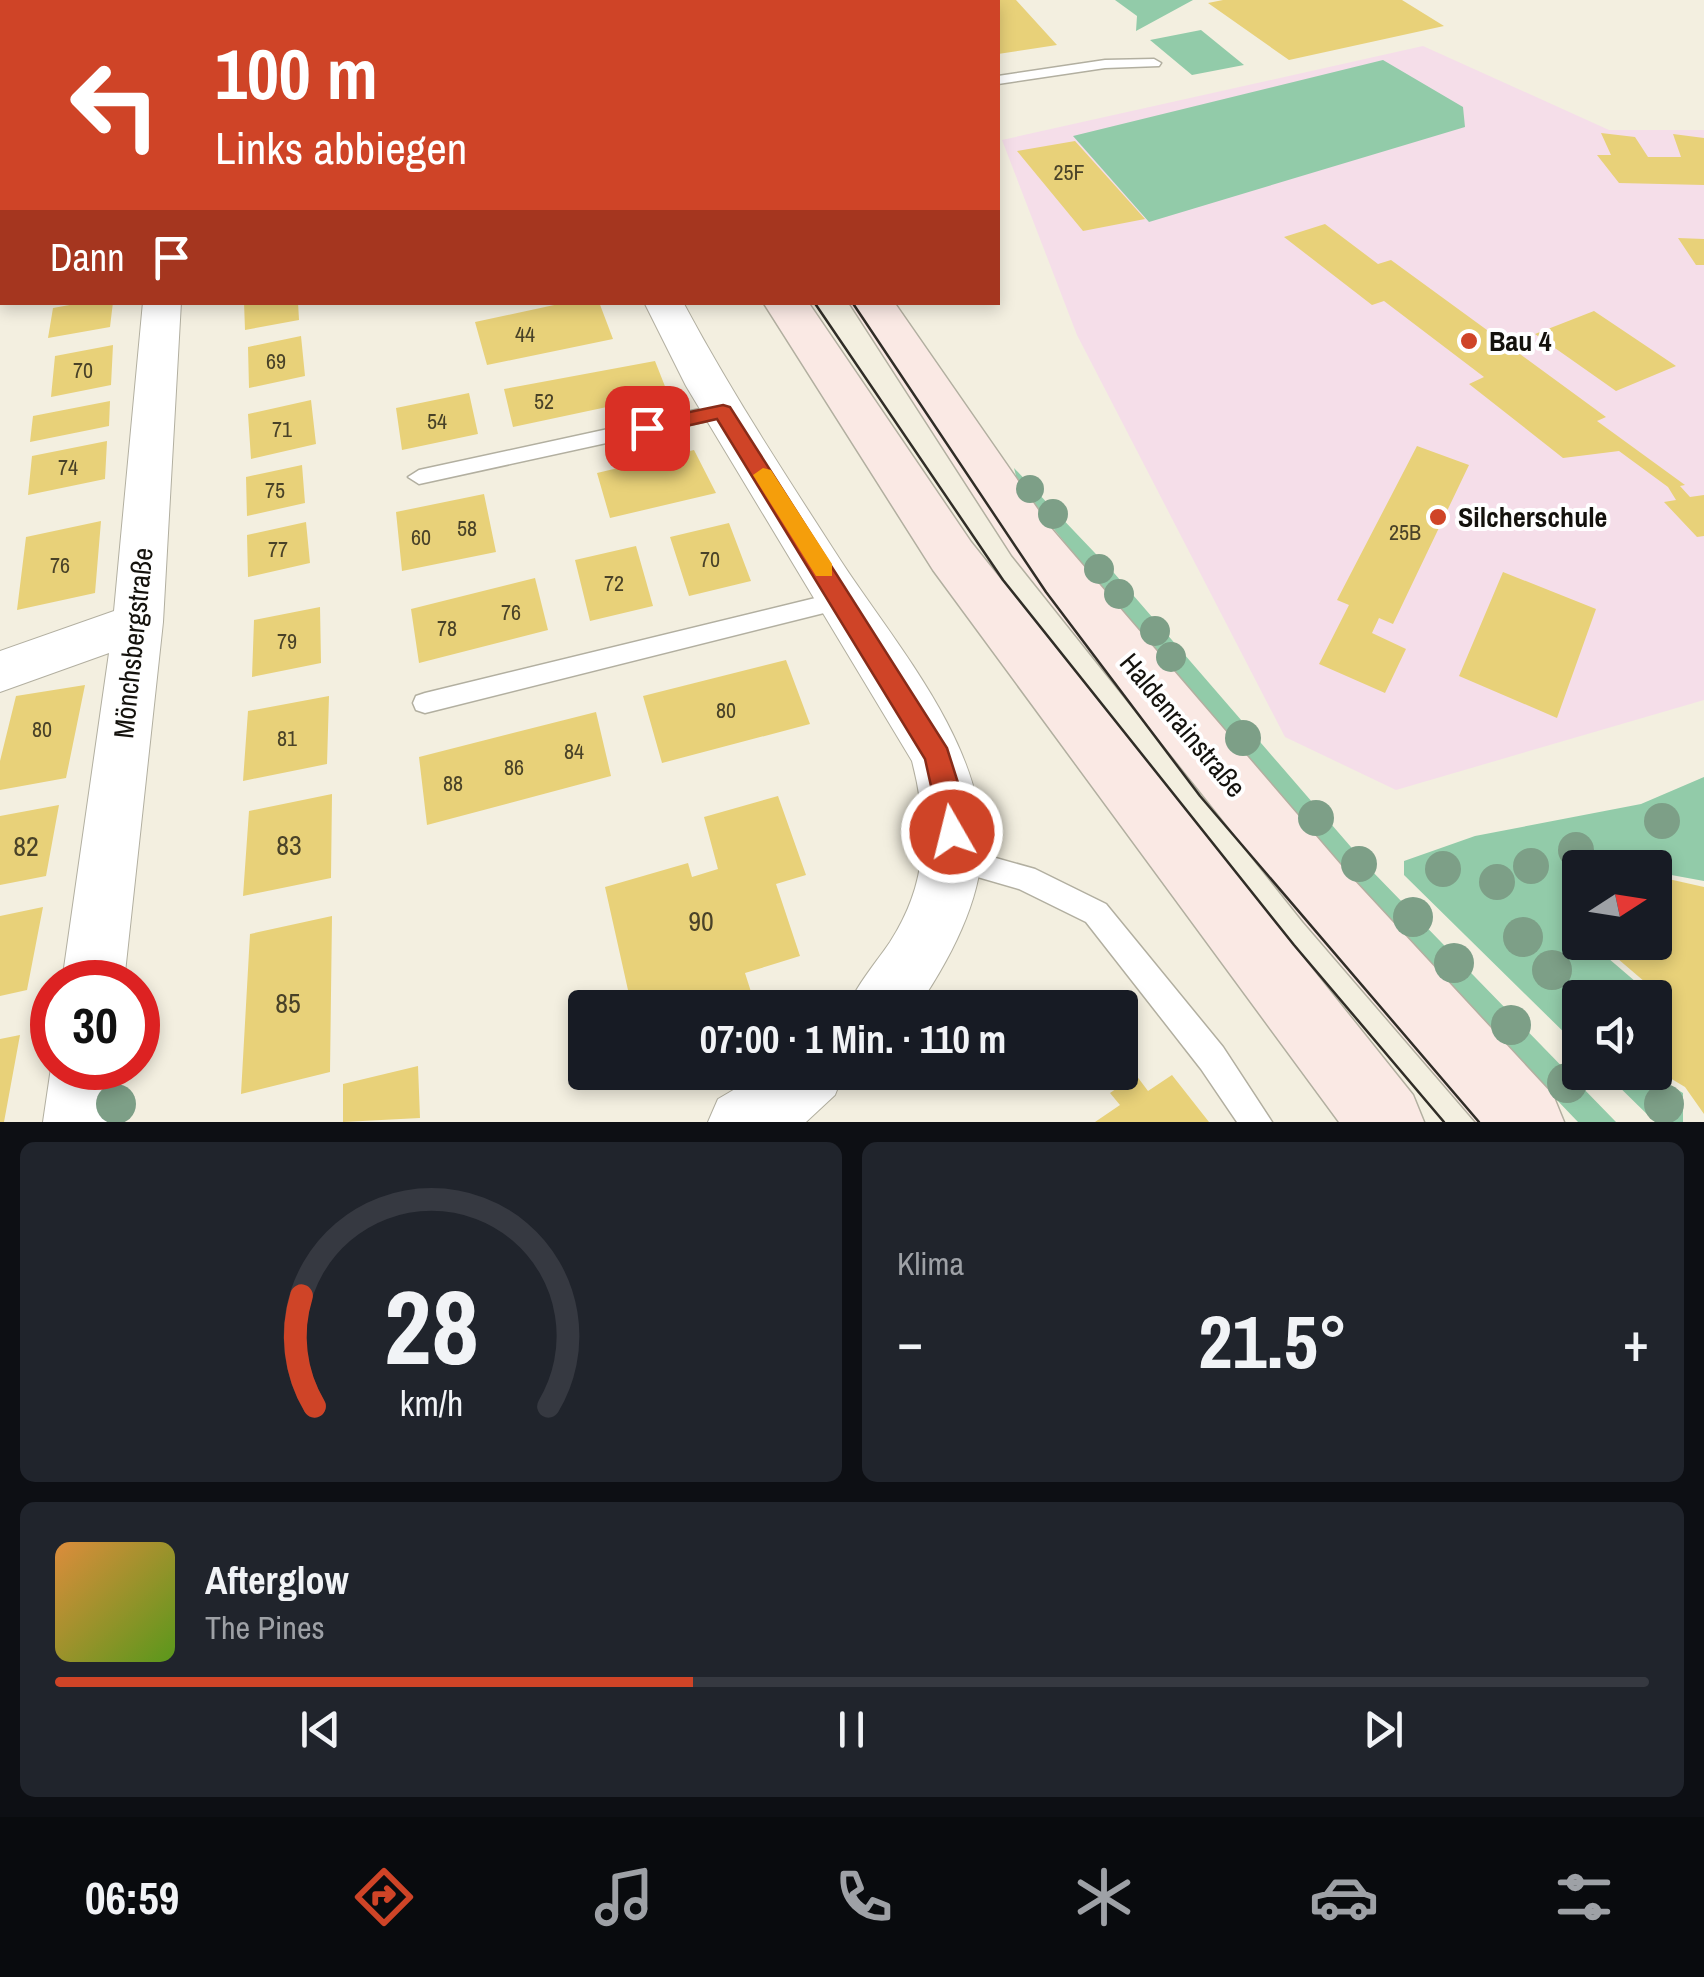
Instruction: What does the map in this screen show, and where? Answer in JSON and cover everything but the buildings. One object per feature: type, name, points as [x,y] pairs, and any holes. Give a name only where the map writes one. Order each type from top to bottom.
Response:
[{"type":"main road","points":[[787,305],[950,552],[1155,827],[1268,964],[1386,1122]]},
{"type":"main road","name":"Haldenrainstraße","points":[[873,305],[1031,541],[1328,900],[1526,1122]]},
{"type":"street","name":"Mönchsbergstraße","points":[[96,960],[138,622],[162,305]]},
{"type":"street","points":[[665,305],[723,411],[938,756],[952,805],[953,858],[936,911],[894,990]]},
{"type":"street","points":[[0,672],[138,622]]},
{"type":"street","points":[[76,1122],[80,1090]]},
{"type":"street","points":[[741,1122],[793,1090]]},
{"type":"lane","points":[[1000,80],[1105,64],[1154,62]]},
{"type":"lane","points":[[419,477],[723,411]]},
{"type":"lane","points":[[425,703],[844,600]]},
{"type":"lane","points":[[953,858],[1024,878],[1096,914],[1212,1058],[1256,1122]]},
{"type":"shaded area","name":"Silcherschule","points":[[1423,46],[1609,130],[1704,130],[1704,700],[1396,790],[1285,737],[1077,335],[1002,140]]},
{"type":"green space","points":[[1115,0],[1193,0],[1136,31],[1137,16]]},
{"type":"green space","points":[[1201,30],[1244,65],[1192,75],[1150,40]]},
{"type":"green space","points":[[1383,60],[1463,107],[1465,127],[1149,222],[1073,136]]},
{"type":"green space","points":[[1014,468],[1114,573],[1370,869],[1562,1066],[1562,1090],[1585,1090],[1616,1122],[1578,1122],[1437,973],[1167,666],[1018,484]]},
{"type":"green space","points":[[1704,777],[1704,881],[1672,875],[1672,850],[1562,850],[1562,960],[1610,960],[1634,980],[1562,980],[1562,1030],[1404,875],[1404,861],[1475,836],[1641,804]]},
{"type":"green space","points":[[1672,1086],[1683,1093],[1683,1122],[1655,1122],[1622,1090],[1672,1090]]},
{"type":"tram line","points":[[816,305],[1003,580],[1294,945],[1444,1122]]},
{"type":"tram line","points":[[854,305],[1046,592],[1200,796],[1479,1122]]},
{"type":"slow traffic","points":[[763,475],[824,570]]},
{"type":"place","name":"Bau 4","points":[[1469,341]]},
{"type":"place","name":"Silcherschule","points":[[1438,517]]},
{"type":"route","points":[[647,428],[723,411],[938,756],[952,805],[952,832]]}]
